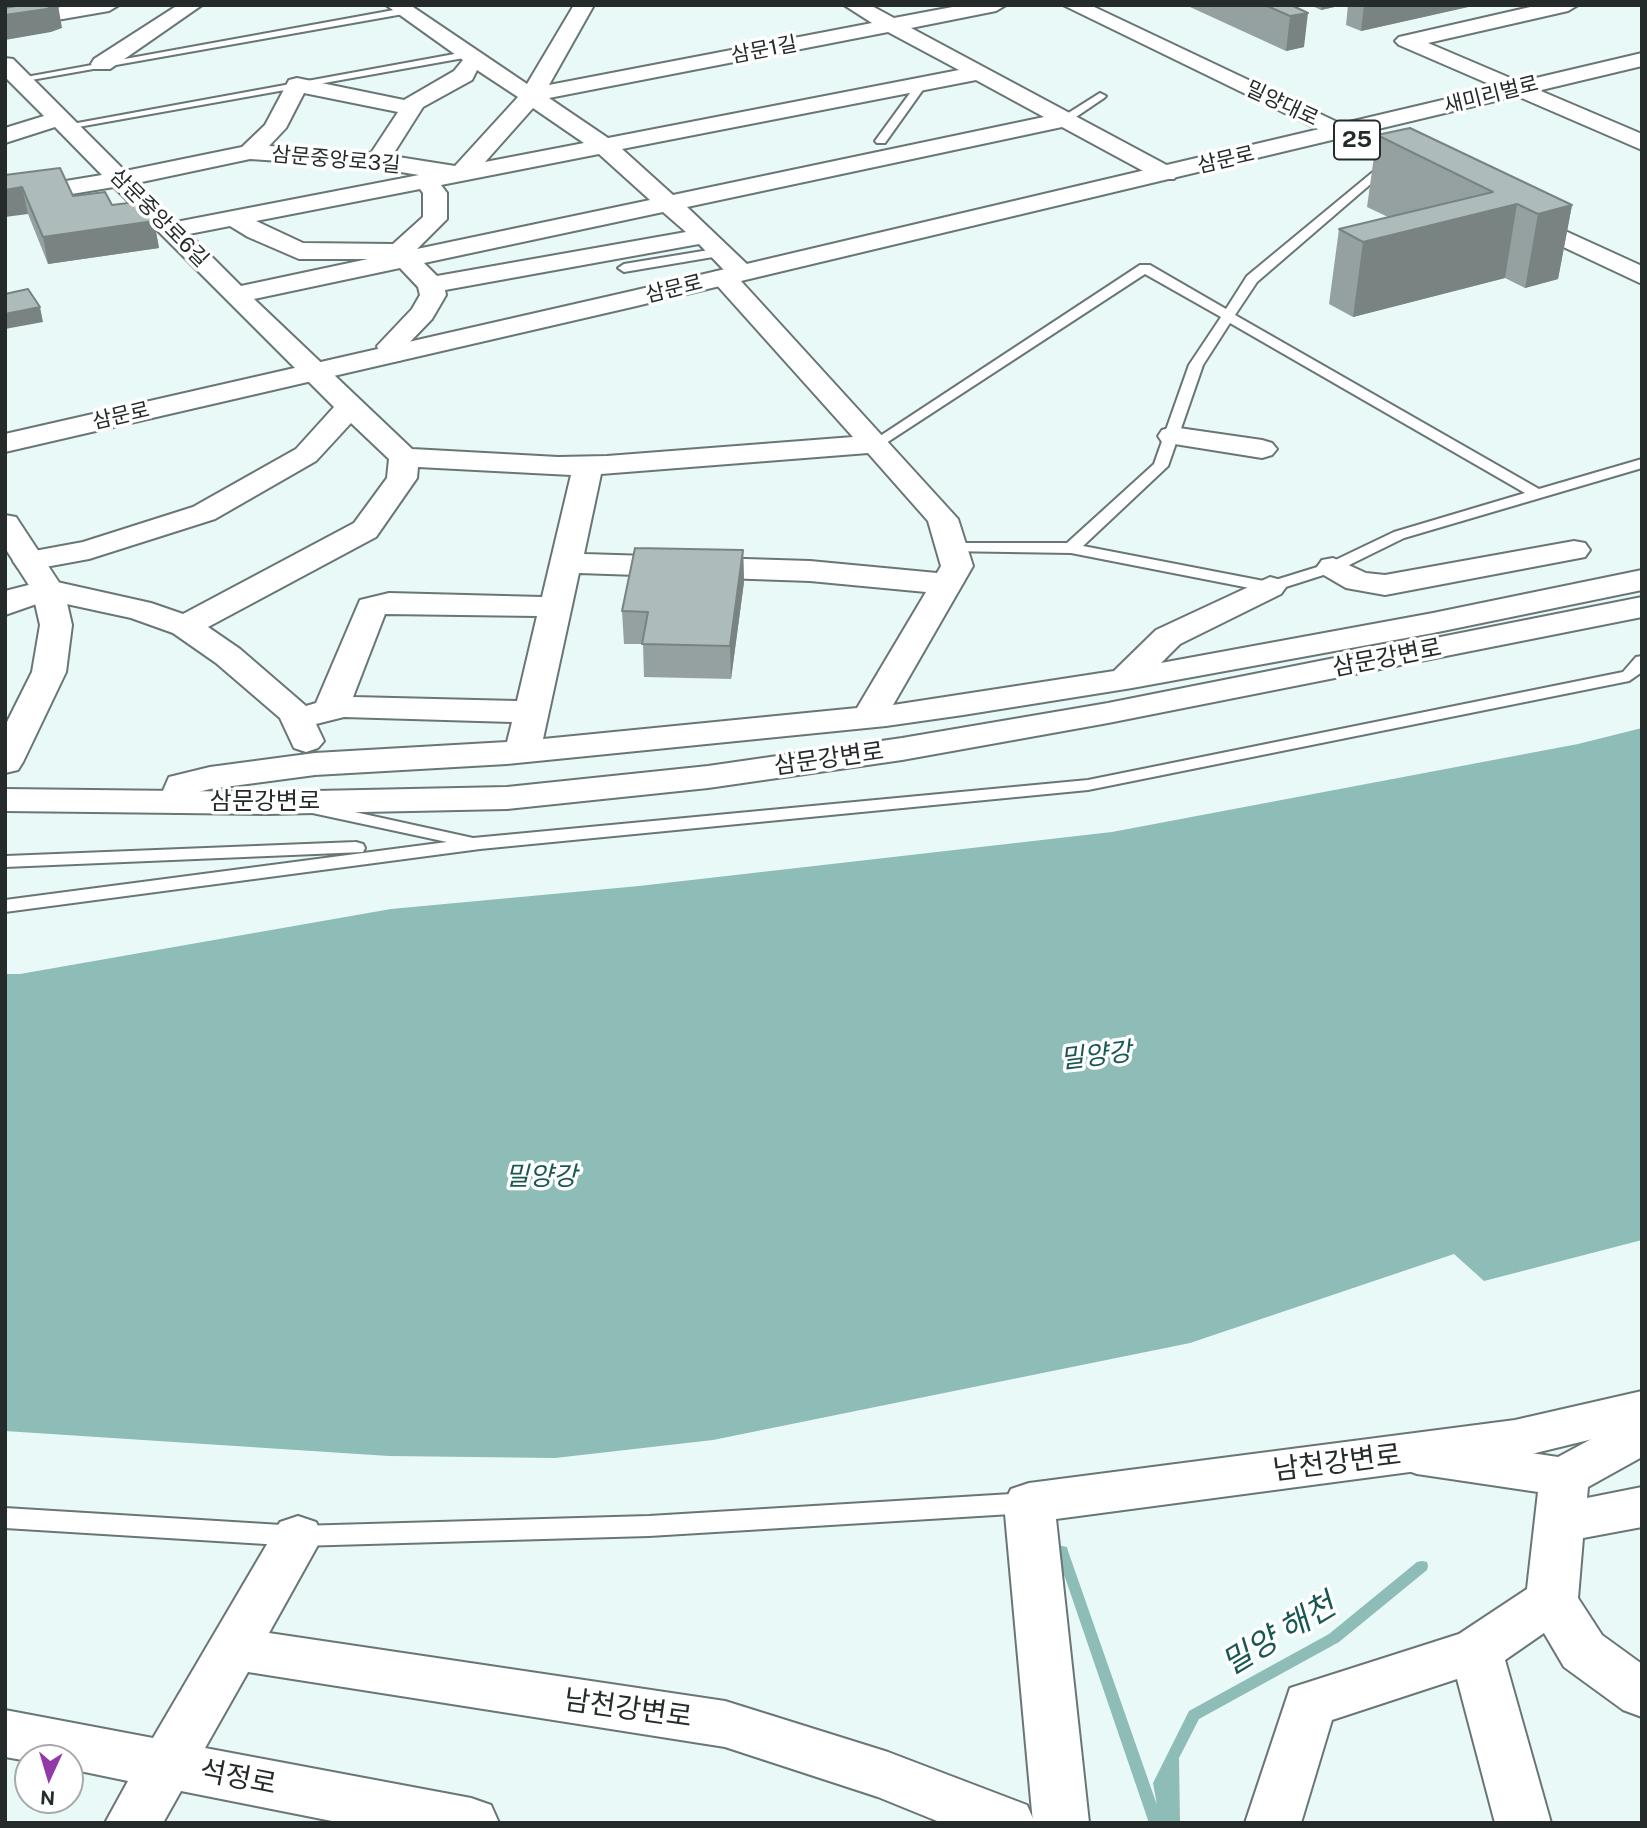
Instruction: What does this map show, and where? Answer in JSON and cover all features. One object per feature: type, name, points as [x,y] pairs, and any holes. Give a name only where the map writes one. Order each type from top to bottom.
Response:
[{"type":"street","points":[[5,23],[109,5]]},
{"type":"street","points":[[102,64],[192,5]]},
{"type":"street","points":[[461,174],[532,95],[584,5]]},
{"type":"street","points":[[854,5],[1166,174]]},
{"type":"street","name":"삼문1길","points":[[532,95],[996,5]]},
{"type":"street","name":"밀양대로","points":[[1073,5],[1444,181]]},
{"type":"street","points":[[1568,5],[1406,41],[1642,143]]},
{"type":"street","points":[[401,8],[604,146],[671,204],[723,259],[875,444],[943,519],[957,566],[869,717]]},
{"type":"street","points":[[937,50],[952,14]]},
{"type":"street","points":[[250,152],[275,128],[297,85],[409,106],[464,75],[467,66],[475,57]]},
{"type":"street","name":"새미리벌로","points":[[1341,133],[1642,59]]},
{"type":"street","name":"삼문중앙로6길","points":[[12,71],[312,372],[404,457]]},
{"type":"street","points":[[171,230],[979,73]]},
{"type":"street","points":[[377,161],[412,108],[409,106]]},
{"type":"street","points":[[236,295],[403,255],[671,204],[1066,119]]},
{"type":"street","points":[[5,136],[63,122]]},
{"type":"street","name":"삼문로","points":[[5,443],[393,354],[723,259],[1166,174],[1341,133]]},
{"type":"street","name":"삼문중앙로3길","points":[[5,198],[120,179],[250,152],[377,161],[461,174]]},
{"type":"street","points":[[403,255],[435,219],[435,193],[426,180]]},
{"type":"street","points":[[1493,205],[1642,275]]},
{"type":"street","points":[[235,218],[257,233],[299,251],[403,255],[431,285],[433,295],[423,313],[391,346],[393,354]]},
{"type":"street","points":[[431,285],[540,263],[647,248],[723,259]]},
{"type":"street","points":[[29,561],[89,550],[204,513],[306,455],[350,407]]},
{"type":"street","points":[[1172,436],[1262,449]]},
{"type":"street","points":[[185,626],[365,530],[402,478],[404,457],[589,466],[875,444]]},
{"type":"street","points":[[523,751],[589,466]]},
{"type":"street","points":[[5,524],[48,590],[56,625],[49,672],[5,762]]},
{"type":"street","points":[[1333,567],[1357,581],[1385,584],[1574,550]]},
{"type":"street","points":[[568,562],[810,571],[947,584]]},
{"type":"street","points":[[176,802],[182,785],[210,778],[869,717],[1125,679],[1433,623],[1642,580]]},
{"type":"street","points":[[1125,679],[1168,637],[1270,587]]},
{"type":"street","points":[[5,605],[9,600],[48,590],[140,610],[185,626],[228,656],[297,718],[318,770]]},
{"type":"street","points":[[331,709],[371,607],[389,603],[557,607]]},
{"type":"street","name":"삼문강변로","points":[[5,800],[285,802],[507,798],[722,775],[902,749],[1108,713],[1642,607]]},
{"type":"street","points":[[297,718],[331,709],[421,708],[532,712]]},
{"type":"street","name":"남천강변로","points":[[1029,1503],[1515,1440],[1642,1409]]},
{"type":"street","points":[[1642,1428],[1562,1500],[1552,1600],[1583,1651],[1642,1695]]},
{"type":"street","points":[[1406,1454],[1562,1500],[1642,1507]]},
{"type":"street","points":[[1029,1503],[1061,1823]]},
{"type":"street","points":[[133,1823],[298,1535]]},
{"type":"street","points":[[1273,1823],[1309,1704],[1476,1651],[1552,1600]]},
{"type":"street","name":"남천강변로","points":[[238,1642],[259,1654],[725,1724],[888,1776],[1007,1823]]},
{"type":"street","points":[[1476,1651],[1523,1823]]},
{"type":"street","name":"석정로","points":[[5,1733],[471,1823]]},
{"type":"lane","points":[[12,71],[102,64],[401,8]]},
{"type":"lane","points":[[63,122],[475,57]]},
{"type":"lane","points":[[881,141],[922,84]]},
{"type":"lane","points":[[1066,119],[1100,96]]},
{"type":"lane","points":[[1071,548],[1161,466],[1196,365],[1252,279],[1394,158]]},
{"type":"lane","points":[[624,268],[723,259]]},
{"type":"lane","points":[[875,444],[1145,268],[1536,493]]},
{"type":"lane","points":[[951,548],[1071,548],[1270,587],[1333,567],[1399,535],[1642,463]]},
{"type":"lane","points":[[5,906],[480,843],[1088,785],[1629,676],[1642,661]]},
{"type":"lane","points":[[285,802],[480,843]]},
{"type":"lane","points":[[6,862],[480,843]]},
{"type":"lane","name":"남천강변로","points":[[5,1518],[298,1535],[649,1526],[1029,1503]]},
{"type":"water","name":"밀양강","points":[[1642,728],[1642,1240],[1484,1281],[1454,1254],[1190,1343],[713,1440],[555,1458],[389,1456],[5,1431],[5,974],[20,974],[391,909],[639,886],[1112,832],[1578,744]]},
{"type":"building","points":[[54,5],[47,9],[5,15],[5,8]]},
{"type":"building","points":[[1265,5],[1291,5],[1308,13],[1290,16]]},
{"type":"building","points":[[1410,128],[1572,205],[1538,214],[1517,204],[1363,242],[1339,229],[1493,192],[1377,135]]},
{"type":"building","points":[[60,168],[73,196],[105,192],[112,205],[144,201],[154,221],[43,237],[22,187],[5,190],[5,175]]},
{"type":"building","points":[[28,289],[40,307],[5,314],[5,294]]},
{"type":"building","points":[[635,548],[743,550],[730,646],[642,644],[648,612],[622,611]]},
{"type":"waterway","name":"밀양 해천","points":[[1062,1551],[1156,1823]]},
{"type":"waterway","name":"밀양 해천","points":[[1167,1823],[1160,1783],[1194,1715],[1334,1638],[1422,1566]]},
{"type":"waterway","name":"밀양 해천","points":[[1173,1759],[1173,1823]]}]
